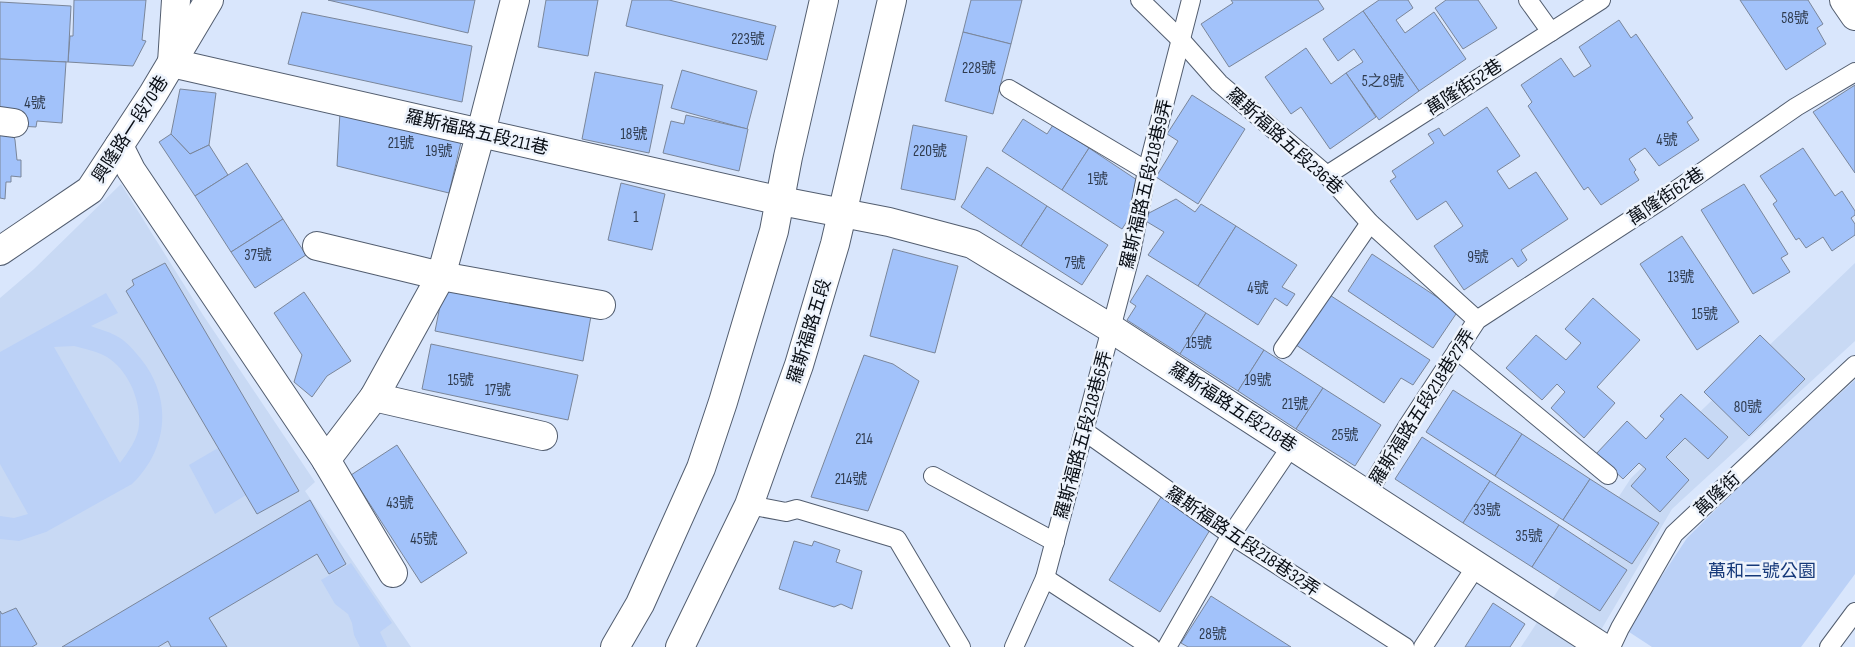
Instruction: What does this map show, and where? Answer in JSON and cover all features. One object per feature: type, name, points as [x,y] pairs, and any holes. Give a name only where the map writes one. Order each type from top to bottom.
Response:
[{"type":"street","points":[[172,63],[176,0]]},
{"type":"street","name":"興隆路一段70巷","points":[[0,251],[90,190],[172,63],[209,0]]},
{"type":"street","points":[[326,460],[374,397],[441,276],[482,132],[515,0]]},
{"type":"street","points":[[614,647],[640,604],[701,468],[723,402],[774,231],[788,157],[824,0]]},
{"type":"street","name":"羅斯福路五段","points":[[680,647],[749,505],[799,365],[844,213],[892,0]]},
{"type":"street","points":[[1844,0],[1855,16]]},
{"type":"street","name":"羅斯福路五段211巷","points":[[172,63],[781,201],[844,213]]},
{"type":"street","points":[[119,146],[136,178],[326,460],[393,573]]},
{"type":"street","name":"羅斯福路五段218巷","points":[[844,213],[890,222],[972,244],[1112,328],[1602,647]]},
{"type":"street","points":[[317,246],[441,276],[600,305]]},
{"type":"street","points":[[374,397],[543,436]]},
{"type":"lane","name":"羅斯福路五段236巷","points":[[1140,0],[1180,39],[1219,83],[1327,175],[1370,223],[1477,320]]},
{"type":"lane","name":"羅斯福路五段218巷9弄","points":[[1112,328],[1131,253],[1148,171],[1191,0]]},
{"type":"lane","points":[[1528,0],[1551,32]]},
{"type":"lane","name":"萬隆街52巷","points":[[1327,175],[1601,0]]},
{"type":"lane","name":"萬隆街62巷","points":[[1477,320],[1659,202],[1796,107],[1855,72]]},
{"type":"lane","points":[[1009,90],[1148,171]]},
{"type":"lane","points":[[1283,349],[1370,223]]},
{"type":"lane","name":"羅斯福路五段218巷27弄","points":[[1366,494],[1477,320]]},
{"type":"lane","name":"羅斯福路五段218巷6弄","points":[[1014,647],[1045,578],[1112,328]]},
{"type":"lane","points":[[1457,350],[1608,475]]},
{"type":"lane","name":"萬隆街","points":[[1611,647],[1674,534],[1855,365]]},
{"type":"lane","name":"羅斯福路五段218巷32弄","points":[[1084,431],[1231,535],[1405,647]]},
{"type":"lane","points":[[1167,647],[1231,535],[1292,445]]},
{"type":"lane","name":"羅斯福路五段218巷6弄","points":[[933,476],[1054,542]]},
{"type":"lane","points":[[749,505],[786,512],[797,509],[897,539],[961,647]]},
{"type":"lane","points":[[1423,647],[1476,565]]},
{"type":"lane","points":[[1045,578],[1151,647]]},
{"type":"lane","points":[[1829,647],[1855,612]]},
{"type":"shaded area","points":[[121,184],[203,315],[315,482],[305,491],[411,647],[0,647],[0,298],[34,269]]},
{"type":"shaded area","points":[[1855,263],[1855,341],[1672,509],[1591,647],[1521,647],[1631,478]]},
{"type":"green space","points":[[106,293],[118,313],[91,326],[117,336],[134,351],[151,374],[158,390],[162,407],[159,440],[144,470],[132,484],[46,532],[19,541],[0,539],[0,516],[14,518],[28,514],[0,464],[0,352]],"holes":[[[74,346],[91,350],[107,357],[121,370],[132,386],[138,406],[139,425],[137,435],[120,463],[54,347]]]},
{"type":"green space","name":"萬和二號公園","points":[[1855,380],[1855,574],[1801,647],[1652,647],[1626,630],[1687,538],[1765,461]]},
{"type":"green space","points":[[218,448],[246,495],[215,514],[189,465]]},
{"type":"green space","points":[[351,563],[392,623],[380,632],[387,647],[360,647],[354,635],[348,614],[335,604],[321,580]]},
{"type":"building","points":[[74,0],[146,0],[142,40],[146,41],[133,66],[68,62],[70,36],[73,36]]},
{"type":"building","points":[[328,0],[475,0],[468,33]]},
{"type":"building","points":[[546,0],[598,0],[588,56],[538,47]]},
{"type":"building","points":[[632,0],[669,0],[776,26],[767,60],[626,26]]},
{"type":"building","points":[[971,0],[1022,0],[1011,44],[963,32]]},
{"type":"building","points":[[1231,0],[1318,0],[1324,9],[1229,67],[1201,24],[1233,3]]},
{"type":"building","points":[[1379,0],[1408,0],[1413,8],[1396,20],[1405,33],[1434,12],[1466,59],[1419,91],[1363,11]]},
{"type":"building","points":[[1446,0],[1478,0],[1497,28],[1463,49],[1435,8]]},
{"type":"building","points":[[1740,0],[1808,0],[1823,24],[1817,28],[1826,44],[1786,70]]},
{"type":"building","points":[[0,2],[71,6],[68,62],[0,59]]},
{"type":"building","points":[[1363,11],[1419,91],[1379,120],[1346,73],[1363,62],[1354,49],[1338,61],[1323,39]]},
{"type":"building","points":[[302,12],[472,46],[462,102],[288,64]]},
{"type":"building","points":[[1619,20],[1631,38],[1636,34],[1693,118],[1687,122],[1699,140],[1659,166],[1645,148],[1629,159],[1636,170],[1634,172],[1639,180],[1601,205],[1588,187],[1584,190],[1528,106],[1532,102],[1521,85],[1561,58],[1574,77],[1591,66],[1579,47]]},
{"type":"building","points":[[963,32],[1011,44],[993,114],[945,101]]},
{"type":"building","points":[[1306,48],[1331,84],[1346,73],[1376,117],[1330,149],[1301,107],[1291,114],[1265,77]]},
{"type":"building","points":[[0,59],[66,62],[62,123],[37,121],[36,127],[19,126],[0,111]]},
{"type":"building","points":[[682,70],[757,91],[747,129],[671,108]]},
{"type":"building","points":[[595,72],[663,85],[649,153],[582,139]]},
{"type":"building","points":[[1855,85],[1855,173],[1813,112]]},
{"type":"building","points":[[180,89],[216,93],[209,145],[190,154],[171,134]]},
{"type":"building","points":[[1192,95],[1245,129],[1198,204],[1156,177],[1178,141],[1167,134]]},
{"type":"building","points":[[1487,107],[1520,156],[1497,171],[1509,189],[1536,172],[1568,219],[1521,250],[1527,260],[1518,267],[1512,258],[1464,290],[1434,246],[1463,226],[1446,201],[1417,220],[1390,181],[1396,177],[1392,171],[1434,143],[1428,134],[1439,128],[1444,136]]},
{"type":"building","points":[[340,112],[462,138],[449,193],[337,166]]},
{"type":"building","points":[[686,115],[748,129],[739,171],[663,153],[671,121],[684,124]]},
{"type":"building","points":[[1023,119],[1047,134],[1053,125],[1089,148],[1062,190],[1002,151]]},
{"type":"building","points":[[913,125],[967,136],[955,200],[901,189]]},
{"type":"building","points":[[0,126],[11,127],[15,140],[17,160],[21,160],[21,177],[11,176],[11,182],[6,182],[5,199],[0,198]]},
{"type":"building","points":[[171,134],[190,154],[209,145],[228,175],[195,196],[159,142]]},
{"type":"building","points":[[1089,148],[1149,188],[1122,229],[1062,190]]},
{"type":"building","points":[[1803,148],[1835,196],[1842,191],[1855,211],[1855,215],[1851,218],[1855,224],[1855,235],[1832,251],[1823,237],[1806,248],[1799,238],[1796,240],[1773,204],[1777,201],[1760,176]]},
{"type":"building","points":[[247,163],[283,219],[231,252],[195,196]]},
{"type":"building","points":[[987,167],[1047,206],[1021,246],[961,207]]},
{"type":"building","points":[[621,183],[665,194],[652,250],[608,240]]},
{"type":"building","points":[[1744,184],[1788,254],[1781,258],[1790,272],[1753,294],[1701,210]]},
{"type":"building","points":[[1176,199],[1195,212],[1201,204],[1236,226],[1198,286],[1148,255],[1164,232],[1144,220],[1149,213]]},
{"type":"building","points":[[1047,206],[1108,245],[1082,285],[1021,246]]},
{"type":"building","points":[[283,219],[306,255],[255,288],[231,252]]},
{"type":"building","points":[[1236,226],[1297,265],[1282,287],[1295,294],[1287,306],[1275,298],[1258,325],[1198,286]]},
{"type":"building","points":[[1682,236],[1739,322],[1697,350],[1640,264]]},
{"type":"building","points":[[893,249],[958,266],[935,353],[870,336]]},
{"type":"building","points":[[1372,254],[1458,311],[1433,348],[1348,291]]},
{"type":"building","points":[[165,263],[299,491],[257,514],[126,291],[134,285],[132,280]]},
{"type":"building","points":[[1147,275],[1206,313],[1180,354],[1127,320],[1136,306],[1130,302]]},
{"type":"building","points":[[444,286],[591,316],[583,361],[435,331]]},
{"type":"building","points":[[304,292],[351,361],[327,376],[312,397],[294,382],[302,355],[274,313]]},
{"type":"building","points":[[1325,292],[1430,360],[1413,385],[1401,378],[1384,403],[1293,343]]},
{"type":"building","points":[[1593,298],[1640,340],[1597,387],[1615,403],[1584,438],[1551,408],[1565,392],[1557,384],[1542,400],[1506,368],[1536,335],[1566,360],[1581,343],[1565,329]]},
{"type":"building","points":[[1206,313],[1264,350],[1238,391],[1180,354]]},
{"type":"building","points":[[1760,335],[1805,379],[1749,436],[1704,392]]},
{"type":"building","points":[[431,344],[578,375],[568,420],[422,389]]},
{"type":"building","points":[[1264,350],[1323,388],[1296,429],[1238,391]]},
{"type":"building","points":[[864,355],[893,364],[919,381],[868,511],[811,497]]},
{"type":"building","points":[[1323,388],[1381,425],[1355,466],[1296,429]]},
{"type":"building","points":[[1453,390],[1522,434],[1495,476],[1426,432]]},
{"type":"building","points":[[1681,394],[1728,437],[1708,459],[1685,438],[1666,457],[1689,480],[1660,512],[1631,486],[1646,469],[1639,463],[1623,479],[1596,454],[1627,421],[1646,439],[1664,419],[1660,416]]},
{"type":"building","points":[[1522,434],[1590,479],[1563,520],[1495,476]]},
{"type":"building","points":[[1422,437],[1490,481],[1463,523],[1395,479]]},
{"type":"building","points":[[397,445],[467,553],[421,583],[351,475]]},
{"type":"building","points":[[1590,479],[1659,523],[1632,564],[1563,520]]},
{"type":"building","points":[[1490,481],[1559,525],[1532,567],[1463,523]]},
{"type":"building","points":[[1163,494],[1213,525],[1160,612],[1109,580]]},
{"type":"building","points":[[310,500],[346,564],[329,574],[317,554],[209,618],[227,647],[171,647],[168,641],[158,647],[62,647]]},
{"type":"building","points":[[1559,525],[1627,570],[1600,611],[1532,567]]},
{"type":"building","points":[[794,541],[812,546],[814,541],[840,550],[836,562],[862,571],[852,609],[841,604],[834,607],[779,589]]},
{"type":"building","points":[[1211,596],[1291,647],[1188,647],[1181,643]]},
{"type":"building","points":[[1493,603],[1525,624],[1510,647],[1465,647]]},
{"type":"building","points":[[16,608],[37,644],[32,647],[0,647],[0,611],[2,614]]}]
